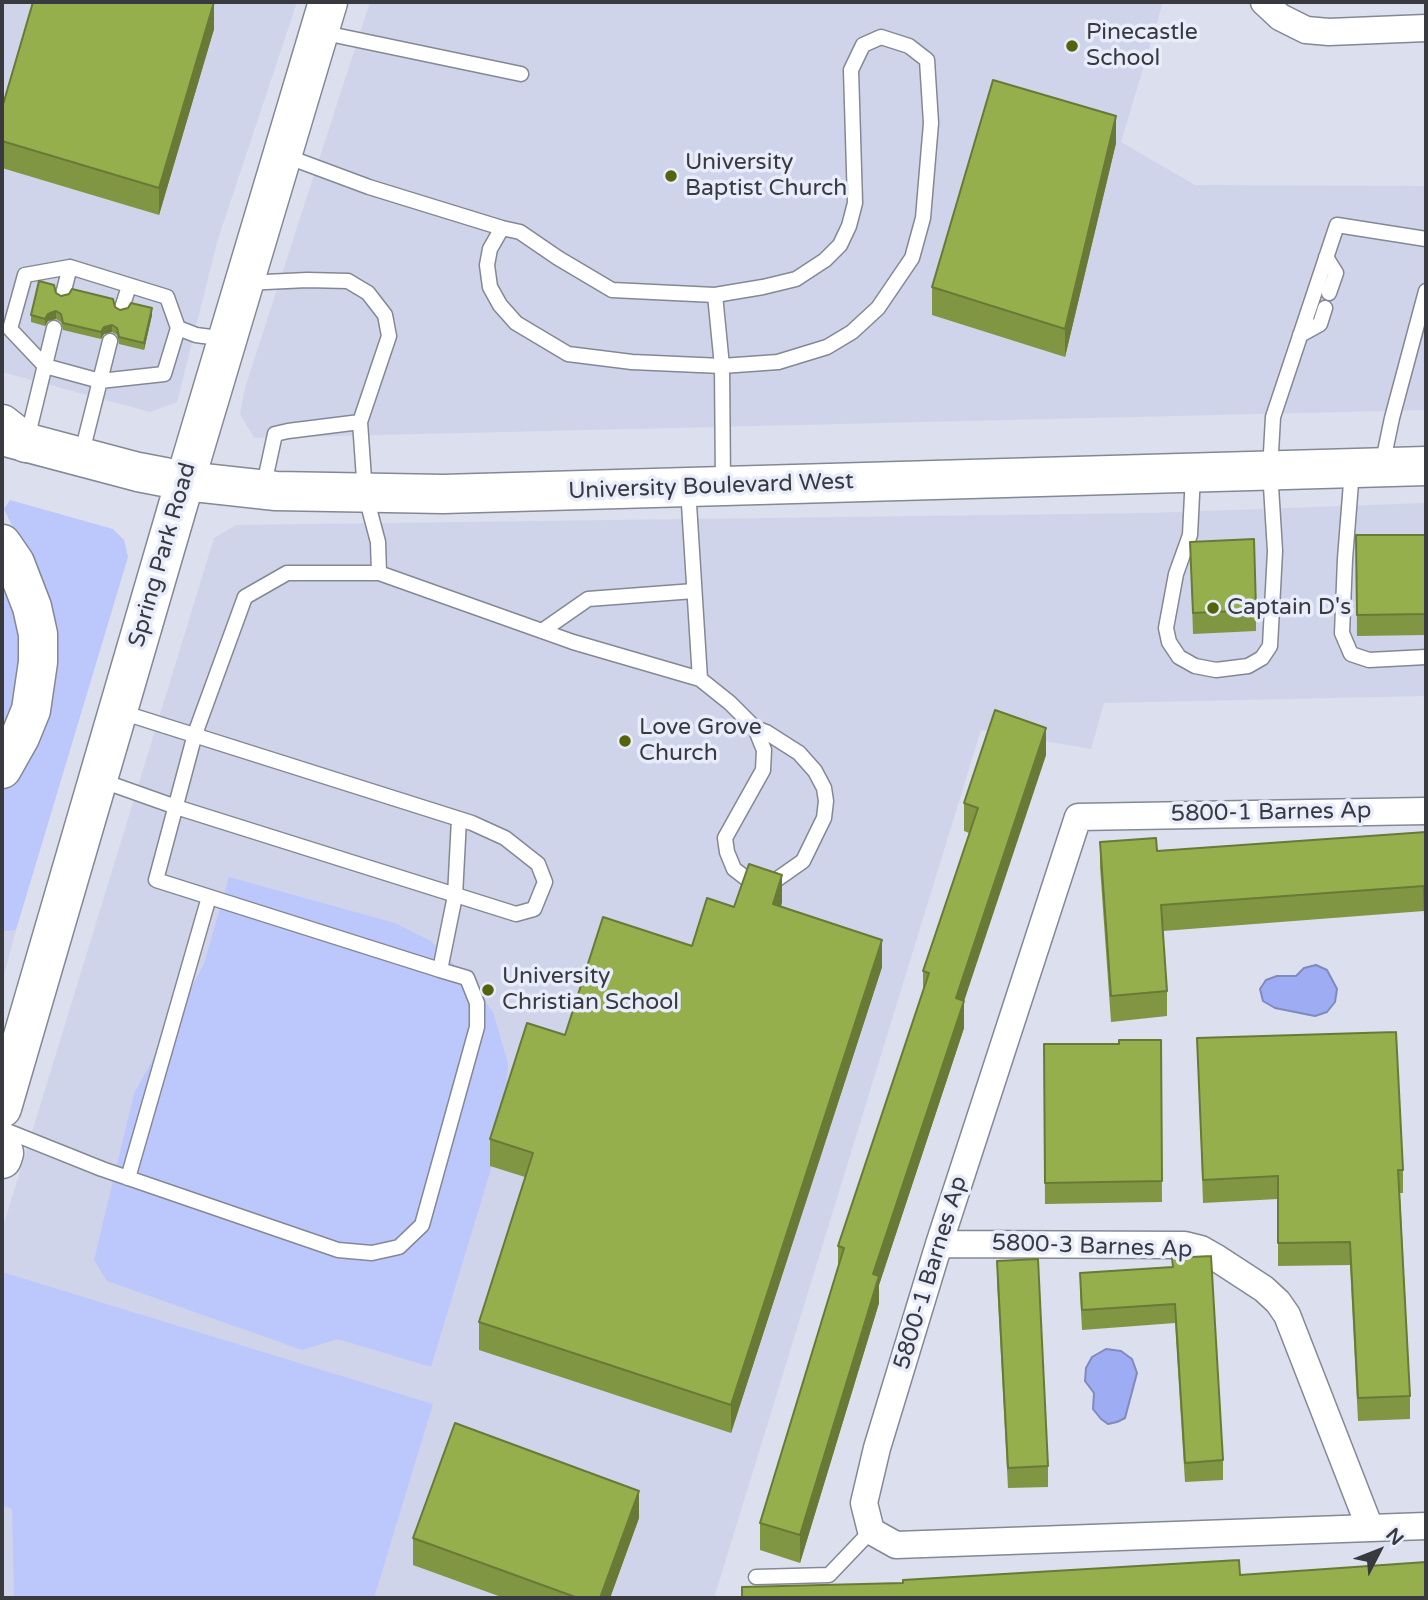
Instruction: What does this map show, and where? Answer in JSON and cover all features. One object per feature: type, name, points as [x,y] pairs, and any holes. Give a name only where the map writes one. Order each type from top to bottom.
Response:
[{"type":"main road","name":"Spring Park Road","points":[[4,1092],[323,17]]},
{"type":"main road","name":"University Boulevard West","points":[[10,434],[81,458],[185,481],[263,489],[365,493],[443,494],[1426,466]]},
{"type":"main road","points":[[2,544],[15,563],[32,607],[38,634],[38,662],[31,710],[2,769]]},
{"type":"main road","points":[[2,1146],[2,1159]]},
{"type":"street","points":[[1264,2],[1280,18],[1306,30],[1329,32],[1426,28]]},
{"type":"street","name":"5800-1 Barnes Ap","points":[[871,1531],[864,1503],[877,1448],[939,1244],[1077,817],[1426,811]]},
{"type":"street","name":"5800-3 Barnes Ap","points":[[939,1244],[1185,1245],[1201,1249],[1264,1289],[1287,1315],[1370,1528]]},
{"type":"street","points":[[871,1531],[896,1545],[1426,1526]]},
{"type":"lane","points":[[323,17],[521,74]]},
{"type":"lane","points":[[282,155],[369,187],[520,232],[612,290],[715,295],[796,279],[825,260],[840,244],[849,226],[855,202],[851,69],[863,45],[881,37],[909,46],[927,60],[931,123],[923,218],[912,258],[878,308],[852,332],[827,346],[778,362],[722,366],[632,362],[568,354],[516,323],[500,305],[490,287],[487,265],[490,249],[502,228]]},
{"type":"lane","points":[[1193,472],[1190,535],[1176,574],[1166,628],[1168,642],[1179,657],[1195,666],[1216,670],[1248,666],[1262,658],[1270,646],[1275,551],[1270,470],[1273,416],[1336,225],[1426,239]]},
{"type":"lane","points":[[1326,257],[1336,273],[1329,293]]},
{"type":"lane","points":[[63,294],[70,267]]},
{"type":"lane","points":[[70,267],[129,286],[167,297],[178,328],[164,374],[100,381],[45,366],[9,329],[25,275],[70,267]]},
{"type":"lane","points":[[244,283],[307,279],[348,281],[368,293],[385,315],[389,336],[360,422],[365,493],[378,542],[379,573]]},
{"type":"lane","points":[[122,308],[129,286]]},
{"type":"lane","points":[[1426,291],[1391,418],[1367,468],[1342,633],[1351,654],[1369,660],[1426,657]]},
{"type":"lane","points":[[699,679],[694,591],[722,366],[715,295]]},
{"type":"lane","points":[[1300,335],[1320,324],[1325,308]]},
{"type":"lane","points":[[10,434],[45,366],[54,328]]},
{"type":"lane","points":[[178,328],[196,335],[227,339]]},
{"type":"lane","points":[[81,458],[110,341]]},
{"type":"lane","points":[[263,489],[275,435],[360,422]]},
{"type":"lane","points":[[2,1129],[128,1178],[338,1250],[372,1252],[399,1247],[422,1225],[477,1027],[477,1003],[467,978],[156,880],[195,734],[245,597],[287,573],[379,573],[542,631],[699,679],[730,703],[755,728],[764,750],[763,770],[725,838],[734,869],[747,879],[763,883],[776,880],[803,862],[824,818],[826,801],[824,788],[815,771],[799,753],[755,728]]},
{"type":"lane","points":[[542,631],[588,599],[694,591]]},
{"type":"lane","points":[[98,779],[176,807],[516,914],[534,909],[545,882],[538,864],[506,838],[459,819],[117,711]]},
{"type":"lane","points":[[440,970],[456,896],[459,819]]},
{"type":"lane","points":[[128,1178],[209,897]]},
{"type":"lane","points":[[756,1577],[829,1575],[871,1531]]},
{"type":"shaded area","points":[[2,2],[297,2],[217,242],[177,402],[150,412],[2,372]]},
{"type":"shaded area","points":[[370,2],[1163,2],[1121,142],[1195,185],[1426,186],[1426,410],[254,438],[240,414],[245,388]]},
{"type":"shaded area","points":[[10,500],[113,529],[124,540],[128,557],[16,930],[2,932],[2,790],[36,738],[58,662],[46,596],[4,509]]},
{"type":"shaded area","name":"University Christian School","points":[[1426,503],[1426,696],[1104,703],[1091,749],[981,730],[714,1598],[2,1598],[2,1230],[214,538],[236,525],[1148,513]]},
{"type":"shaded area","points":[[2,577],[21,622],[22,683],[2,741]]},
{"type":"shaded area","points":[[229,877],[395,923],[431,941],[464,975],[493,1012],[508,1063],[504,1126],[431,1367],[338,1339],[302,1350],[107,1281],[94,1260],[134,1094],[204,964]]},
{"type":"shaded area","points":[[16,930],[2,983],[2,933]]},
{"type":"shaded area","points":[[1316,965],[1327,970],[1337,989],[1335,1002],[1327,1012],[1315,1016],[1275,1008],[1263,1001],[1260,989],[1266,980],[1277,976],[1296,976],[1304,968]]},
{"type":"shaded area","points":[[2,1272],[433,1404],[374,1598],[14,1598],[12,1509],[2,1505]]},
{"type":"shaded area","points":[[1106,1349],[1121,1351],[1132,1359],[1137,1373],[1125,1418],[1108,1424],[1093,1409],[1094,1393],[1085,1381],[1086,1368],[1092,1357]]},
{"type":"building","points":[[33,2],[214,2],[159,188],[2,141],[2,108]]},
{"type":"building","points":[[993,80],[1116,116],[1065,329],[932,287]]},
{"type":"building","points":[[39,281],[54,285],[56,293],[61,296],[69,294],[72,289],[113,299],[115,307],[120,310],[128,308],[131,303],[152,308],[144,343],[119,337],[117,328],[112,325],[104,327],[101,332],[63,323],[61,314],[56,311],[48,314],[45,319],[31,315]]},
{"type":"building","points":[[1356,535],[1426,535],[1426,614],[1357,615]]},
{"type":"building","points":[[1254,539],[1256,610],[1193,613],[1190,542]]},
{"type":"building","points":[[995,710],[1046,728],[956,998],[964,1001],[873,1274],[879,1276],[800,1535],[760,1523],[844,1248],[838,1246],[929,973],[923,971],[978,808],[964,803]]},
{"type":"building","points":[[1426,832],[1426,945],[1424,886],[1161,905],[1167,991],[1111,996],[1100,842],[1156,838],[1157,851]]},
{"type":"building","points":[[749,864],[782,875],[773,904],[882,940],[731,1405],[479,1322],[533,1153],[490,1139],[527,1023],[565,1035],[603,917],[692,946],[707,898],[734,907]]},
{"type":"building","points":[[1396,1032],[1403,1170],[1398,1170],[1410,1396],[1358,1398],[1350,1242],[1278,1243],[1278,1176],[1203,1180],[1197,1038]]},
{"type":"building","points":[[1119,1040],[1161,1040],[1162,1181],[1045,1183],[1044,1044],[1119,1044]]},
{"type":"building","points":[[1211,1256],[1223,1460],[1185,1463],[1175,1304],[1082,1310],[1080,1273],[1173,1267],[1172,1258]]},
{"type":"building","points":[[1038,1259],[1048,1466],[1008,1468],[997,1261]]},
{"type":"building","points":[[455,1423],[639,1491],[600,1598],[578,1598],[413,1538]]},
{"type":"building","points":[[1239,1560],[1240,1575],[1426,1562],[1426,1598],[742,1598],[742,1587],[903,1583],[903,1580]]},
{"type":"place","name":"Pinecastle School","points":[[1072,46]]},
{"type":"place","name":"University Baptist Church","points":[[671,176]]},
{"type":"place","name":"Captain D's","points":[[1213,608]]},
{"type":"place","name":"Love Grove Church","points":[[625,741]]},
{"type":"place","name":"University Christian School","points":[[488,990]]}]
